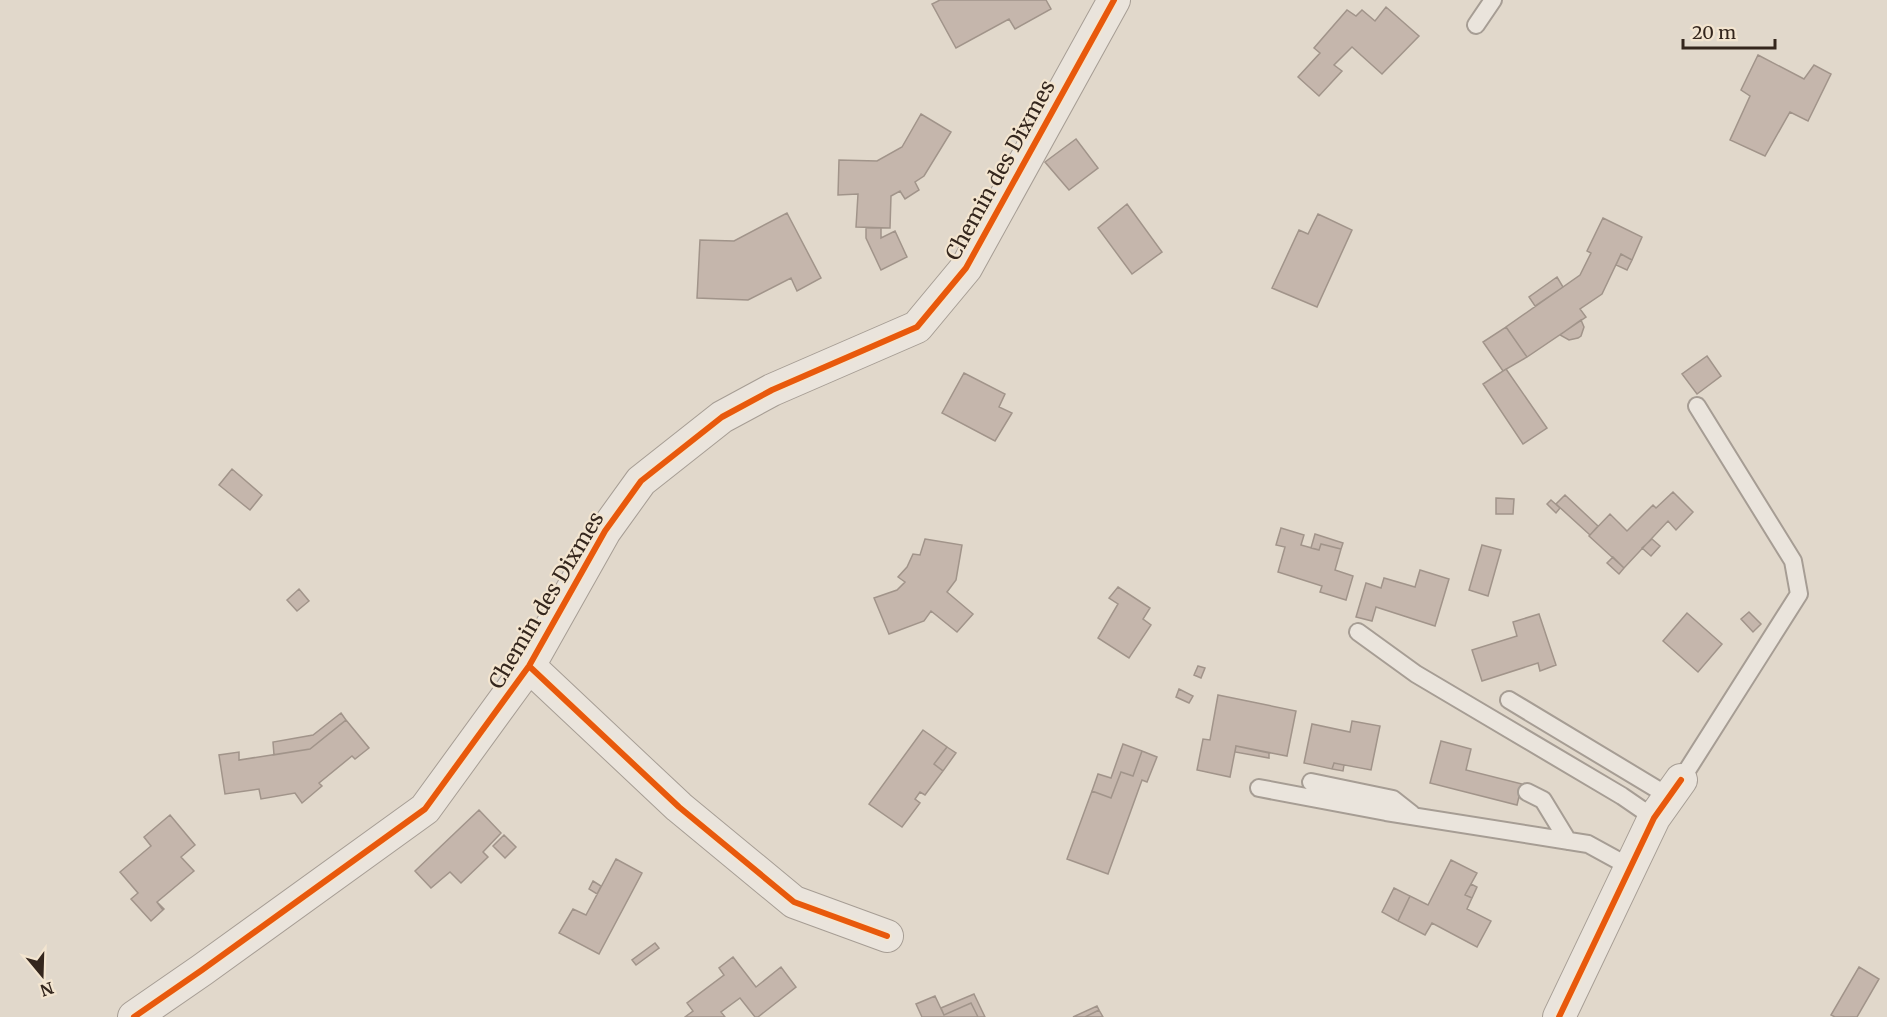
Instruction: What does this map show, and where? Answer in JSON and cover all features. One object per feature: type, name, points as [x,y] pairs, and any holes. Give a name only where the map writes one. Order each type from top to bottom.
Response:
[{"type":"street","name":"Chemin des Dixmes","points":[[134,1017],[425,809],[530,666],[605,531],[641,481],[722,417],[772,390],[917,327],[966,268],[1114,0]]},
{"type":"street","points":[[530,666],[679,807],[794,902],[887,936]]},
{"type":"street","points":[[1558,1017],[1630,867],[1668,799]]},
{"type":"lane","points":[[1476,25],[1492,0]]},
{"type":"lane","points":[[1668,799],[1799,594],[1793,561],[1697,406]]},
{"type":"lane","points":[[1358,632],[1416,674],[1623,796],[1668,799]]},
{"type":"lane","points":[[1509,700],[1668,799]]},
{"type":"lane","points":[[1311,783],[1393,799],[1416,816]]},
{"type":"lane","points":[[1259,788],[1588,844],[1630,867]]},
{"type":"lane","points":[[1527,792],[1543,800],[1568,841]]},
{"type":"building","points":[[940,0],[1046,0],[1051,9],[1015,29],[1009,19],[956,48],[932,4]]},
{"type":"building","points":[[1386,7],[1419,36],[1382,74],[1352,47],[1334,65],[1342,71],[1319,96],[1298,77],[1320,53],[1314,48],[1347,10],[1356,16],[1362,10],[1375,21]]},
{"type":"building","points":[[1758,55],[1804,79],[1814,65],[1831,74],[1808,121],[1790,112],[1765,156],[1730,140],[1750,96],[1741,90]]},
{"type":"building","points":[[921,114],[951,132],[924,176],[915,182],[919,190],[905,199],[900,191],[891,196],[890,228],[856,227],[858,194],[838,195],[839,160],[877,161],[902,147]]},
{"type":"building","points":[[1076,139],[1098,168],[1069,190],[1045,162]]},
{"type":"building","points":[[1127,204],[1162,252],[1132,274],[1098,228]]},
{"type":"building","points":[[787,213],[821,278],[797,291],[791,278],[748,300],[697,298],[700,240],[734,241]]},
{"type":"building","points":[[1318,214],[1352,230],[1317,307],[1272,288],[1299,230],[1308,234]]},
{"type":"building","points":[[1603,218],[1642,237],[1632,260],[1621,254],[1602,294],[1580,309],[1586,317],[1527,357],[1506,327],[1580,275],[1591,253],[1587,251]]},
{"type":"building","points":[[866,228],[881,228],[881,238],[895,231],[907,257],[881,270],[866,238]]},
{"type":"building","points":[[1621,254],[1632,260],[1627,270],[1616,265]]},
{"type":"building","points":[[1557,277],[1563,287],[1535,306],[1529,297]]},
{"type":"building","points":[[1581,320],[1584,327],[1581,336],[1569,340],[1560,335]]},
{"type":"building","points":[[1506,327],[1527,357],[1503,371],[1483,342]]},
{"type":"building","points":[[1707,356],[1721,376],[1697,394],[1682,374]]},
{"type":"building","points":[[1506,369],[1547,428],[1523,444],[1483,384]]},
{"type":"building","points":[[964,373],[1005,394],[999,407],[1012,413],[995,441],[942,413]]},
{"type":"building","points":[[232,469],[262,495],[250,510],[219,485]]},
{"type":"building","points":[[1673,492],[1693,512],[1676,530],[1668,521],[1624,568],[1589,536],[1610,514],[1627,531],[1653,505],[1656,508]]},
{"type":"building","points":[[1565,495],[1598,526],[1590,535],[1556,504]]},
{"type":"building","points":[[1496,498],[1514,499],[1513,514],[1496,514]]},
{"type":"building","points":[[1551,500],[1560,508],[1556,513],[1547,504]]},
{"type":"building","points":[[1281,528],[1304,535],[1301,545],[1319,550],[1321,544],[1341,549],[1335,570],[1353,576],[1346,600],[1320,592],[1322,586],[1278,572],[1285,547],[1276,545]]},
{"type":"building","points":[[1315,534],[1343,543],[1341,549],[1321,544],[1319,550],[1311,548]]},
{"type":"building","points":[[925,539],[962,545],[956,580],[947,592],[973,614],[957,632],[931,611],[924,621],[889,634],[874,598],[897,590],[905,582],[898,577],[907,567],[913,554],[920,555]]},
{"type":"building","points":[[1652,539],[1660,546],[1651,556],[1642,548]]},
{"type":"building","points":[[1482,545],[1501,550],[1488,596],[1469,590]]},
{"type":"building","points":[[1613,557],[1624,568],[1619,574],[1607,563]]},
{"type":"building","points":[[1420,570],[1449,579],[1435,626],[1376,607],[1372,621],[1356,617],[1366,583],[1381,588],[1384,578],[1415,587]]},
{"type":"building","points":[[1118,587],[1150,608],[1143,619],[1151,625],[1129,658],[1098,638],[1118,604],[1109,598]]},
{"type":"building","points":[[299,589],[309,601],[297,611],[287,600]]},
{"type":"building","points":[[1749,612],[1761,624],[1753,632],[1741,619]]},
{"type":"building","points":[[1687,613],[1722,644],[1698,672],[1663,641]]},
{"type":"building","points":[[1539,614],[1556,665],[1540,671],[1538,663],[1482,681],[1472,650],[1517,636],[1513,622]]},
{"type":"building","points":[[1198,666],[1205,668],[1201,678],[1194,675]]},
{"type":"building","points":[[1179,689],[1193,696],[1189,703],[1176,697]]},
{"type":"building","points":[[1218,695],[1296,711],[1287,756],[1236,746],[1230,777],[1197,770],[1203,739],[1210,740]]},
{"type":"building","points":[[341,713],[346,720],[310,749],[274,755],[273,742],[313,735]]},
{"type":"building","points":[[346,720],[369,748],[355,759],[352,756],[319,783],[322,786],[302,803],[295,793],[261,799],[259,789],[225,794],[219,755],[239,752],[239,760],[310,749]]},
{"type":"building","points":[[1352,721],[1380,726],[1371,770],[1334,763],[1332,769],[1304,763],[1312,724],[1350,732]]},
{"type":"building","points":[[923,730],[947,747],[934,764],[943,771],[925,795],[920,792],[915,799],[920,803],[902,827],[869,804]]},
{"type":"building","points":[[1441,741],[1471,749],[1466,770],[1522,784],[1517,805],[1430,783]]},
{"type":"building","points":[[1123,744],[1142,751],[1133,776],[1121,772],[1111,798],[1092,791],[1098,774],[1111,778]]},
{"type":"building","points":[[1236,746],[1269,753],[1269,758],[1235,752]]},
{"type":"building","points":[[947,747],[956,753],[943,771],[934,764]]},
{"type":"building","points":[[1142,751],[1157,757],[1147,782],[1142,780],[1108,874],[1067,859],[1092,791],[1111,798],[1121,772],[1133,776]]},
{"type":"building","points":[[1334,763],[1344,765],[1343,771],[1332,769]]},
{"type":"building","points":[[479,810],[501,833],[483,852],[488,857],[461,883],[450,872],[431,888],[415,871]]},
{"type":"building","points":[[170,815],[195,845],[181,857],[194,871],[157,902],[164,909],[151,921],[131,899],[138,893],[120,872],[151,846],[144,837]]},
{"type":"building","points":[[170,815],[195,845],[181,857],[194,871],[157,902],[163,910],[151,921],[131,899],[138,893],[120,872],[151,846],[144,837]]},
{"type":"building","points":[[504,835],[516,847],[505,858],[493,846]]},
{"type":"building","points":[[616,859],[642,873],[599,954],[559,933],[573,909],[586,915]]},
{"type":"building","points":[[1451,860],[1477,873],[1465,895],[1472,898],[1467,909],[1491,921],[1477,947],[1432,923],[1425,935],[1398,921],[1410,896],[1428,905]]},
{"type":"building","points":[[593,881],[601,886],[597,894],[589,889]]},
{"type":"building","points":[[1471,884],[1477,887],[1472,898],[1465,895]]},
{"type":"building","points":[[1394,888],[1410,896],[1398,921],[1382,912]]},
{"type":"building","points":[[655,943],[659,948],[636,965],[632,960]]},
{"type":"building","points":[[733,957],[756,987],[781,967],[796,987],[758,1017],[755,1017],[740,998],[721,1012],[725,1017],[685,1017],[693,1011],[687,1003],[724,975],[719,968]]},
{"type":"building","points":[[1859,967],[1879,979],[1857,1017],[1831,1015]]},
{"type":"building","points":[[974,994],[985,1017],[978,1017],[971,1003],[944,1015],[941,1008]]},
{"type":"building","points":[[935,996],[944,1015],[971,1003],[978,1017],[922,1017],[916,1004]]},
{"type":"building","points":[[1097,1006],[1099,1010],[1085,1017],[1073,1017]]},
{"type":"building","points":[[1099,1010],[1103,1017],[1085,1017]]},
{"type":"cycle path","points":[[134,1017],[425,809],[529,666],[605,531],[641,481],[722,417],[772,390],[917,327],[966,268],[1114,0]]},
{"type":"cycle path","points":[[529,666],[679,807],[794,902],[887,936]]},
{"type":"cycle path","points":[[1559,1017],[1654,818],[1681,780]]}]
